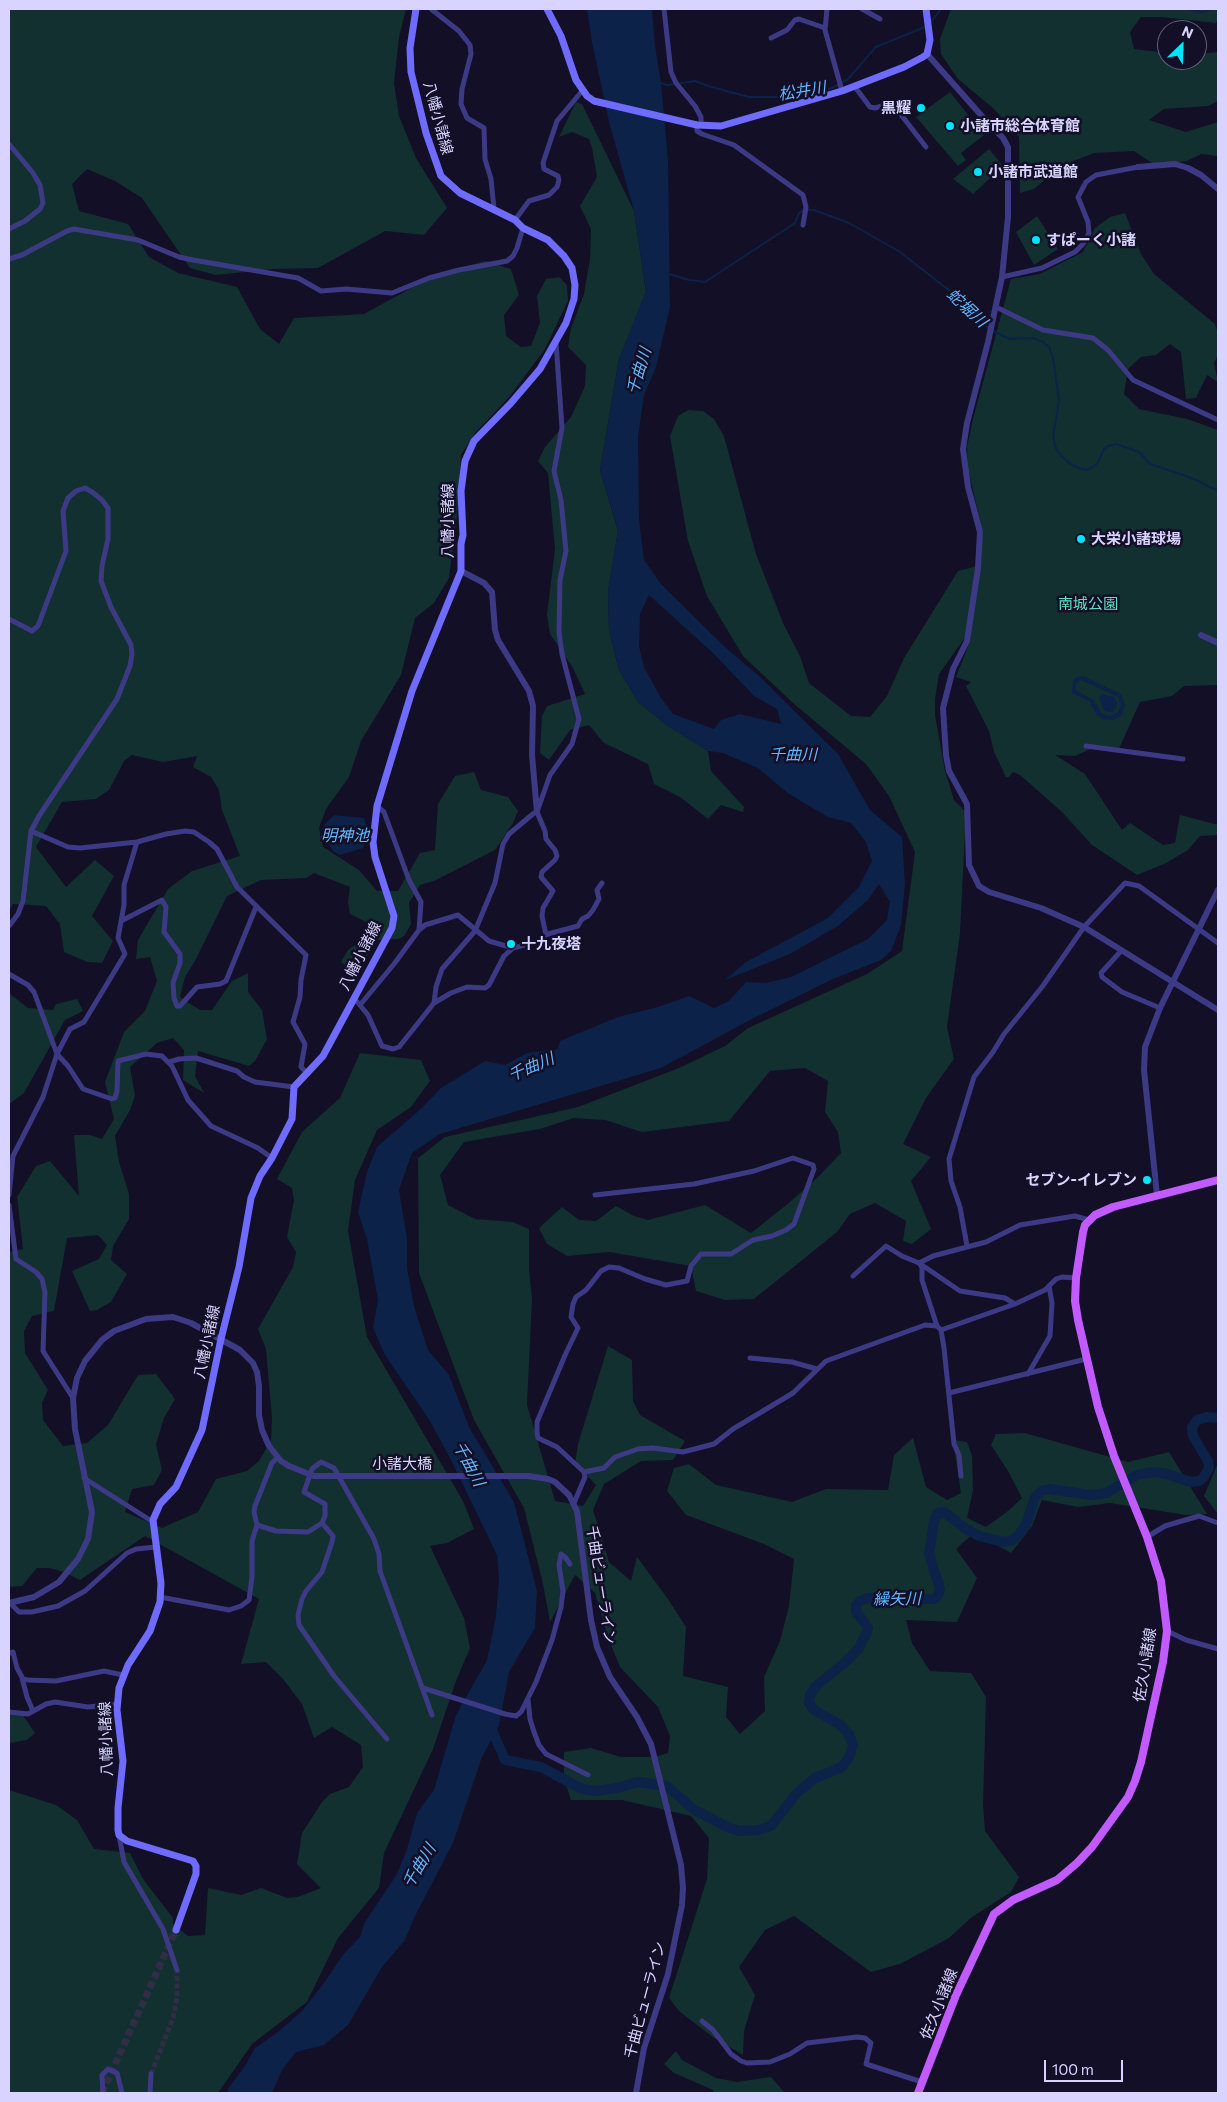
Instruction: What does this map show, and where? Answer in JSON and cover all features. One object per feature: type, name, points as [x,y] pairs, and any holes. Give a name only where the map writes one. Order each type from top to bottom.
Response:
[{"type":"main road","name":"八幡小諸線","points":[[120,1835],[118,1808],[123,1761],[117,1704],[123,1675],[150,1631],[158,1612],[161,1583],[153,1522],[155,1513],[160,1504],[176,1487],[202,1430],[221,1339],[239,1267],[251,1198],[260,1176],[292,1120],[294,1087],[322,1056],[392,928],[394,916],[372,842],[377,806],[412,691],[461,571],[463,535],[461,491],[465,461],[474,441],[525,388],[556,342],[566,323],[574,299],[572,268],[564,256],[548,240],[524,228],[515,220],[460,193],[441,176],[426,133],[412,72],[410,48],[416,9]]},
{"type":"main road","points":[[547,9],[561,36],[582,92],[594,101],[697,124],[721,126],[842,92],[904,68],[927,54],[930,40],[926,9]]},
{"type":"main road","points":[[1089,1220],[1094,1215],[1113,1207],[1217,1181]]},
{"type":"main road","name":"佐久小諸線","points":[[918,2093],[956,1995],[994,1914],[1013,1900],[1057,1880],[1077,1863],[1092,1847],[1128,1797],[1141,1762],[1163,1662],[1167,1631],[1164,1596],[1156,1562],[1114,1456],[1098,1407],[1086,1359],[1075,1301],[1076,1278],[1083,1232],[1089,1220]]},
{"type":"main road","points":[[120,1835],[135,1844],[194,1861],[196,1874],[176,1930]]},
{"type":"street","points":[[431,9],[459,31],[470,45],[470,54],[462,89],[462,104],[467,118],[484,128],[485,159],[491,179],[494,209]]},
{"type":"street","points":[[664,9],[671,72],[701,117],[697,124],[697,131],[734,145],[798,191],[806,199],[806,217],[803,225]]},
{"type":"street","points":[[827,9],[825,28],[842,92]]},
{"type":"street","points":[[862,9],[880,19]]},
{"type":"street","points":[[771,38],[787,30],[795,20],[799,19],[825,28]]},
{"type":"street","points":[[927,54],[997,131],[1008,147],[1008,217],[1002,276],[990,335],[967,423],[963,449],[968,487],[980,532],[979,550],[968,636],[964,650],[953,669],[943,708],[949,771],[967,804],[969,865],[979,886],[996,895],[1041,908],[1084,927],[1218,1010]]},
{"type":"street","points":[[854,86],[870,107],[875,108],[892,104],[926,146]]},
{"type":"street","points":[[515,220],[529,201],[549,195],[557,187],[558,176],[544,169],[543,163],[557,121],[582,92]]},
{"type":"street","points":[[9,144],[33,173],[40,185],[43,203],[40,210],[25,221],[9,229]]},
{"type":"street","points":[[1002,276],[1042,268],[1075,252],[1083,244],[1089,233],[1088,222],[1078,197],[1086,182],[1096,175],[1138,167],[1175,164],[1201,175],[1218,189]]},
{"type":"street","points":[[9,259],[22,255],[66,231],[74,229],[138,240],[179,257],[237,267],[259,273],[298,278],[321,291],[346,289],[392,293],[429,278],[507,261],[513,256],[524,228]]},
{"type":"street","points":[[996,307],[1043,330],[1093,338],[1108,350],[1133,380],[1218,420]]},
{"type":"street","points":[[434,1003],[436,987],[442,970],[475,931],[495,883],[503,844],[509,834],[537,812],[550,775],[572,744],[580,719],[562,654],[559,632],[560,580],[566,551],[561,500],[554,471],[562,428],[556,342]]},
{"type":"street","points":[[9,619],[32,631],[38,626],[66,551],[63,511],[68,498],[76,491],[85,488],[92,492],[108,508],[108,539],[101,581],[111,607],[131,645],[131,660],[127,676],[117,699],[31,831],[23,901],[18,914],[9,926]]},
{"type":"street","points":[[461,571],[484,583],[492,592],[495,630],[498,640],[529,691],[532,706],[532,755],[537,812],[545,831],[546,839],[555,850],[557,856],[542,872],[541,878],[553,891],[543,908],[542,916],[546,935]]},
{"type":"street","points":[[1201,635],[1218,643]]},
{"type":"street","points":[[1086,746],[1183,759]]},
{"type":"street","points":[[377,806],[384,812],[409,880],[421,902],[419,930]]},
{"type":"street","points":[[31,831],[68,848],[137,842],[166,834],[194,832],[217,849],[237,887],[306,955],[300,997],[293,1022],[305,1044],[301,1067],[306,1072]]},
{"type":"street","points":[[9,1195],[13,1156],[43,1097],[57,1054],[70,1029],[84,1022],[101,992],[123,960],[125,950],[118,938],[124,885],[137,842]]},
{"type":"street","points":[[354,998],[368,1015],[382,1046],[393,1049],[399,1047],[434,1003],[450,993],[467,987],[485,988],[489,986],[504,956],[513,948],[536,942],[546,935],[578,926],[582,919],[593,910],[599,898],[597,890],[602,883]]},
{"type":"street","points":[[967,1246],[960,1207],[951,1181],[949,1160],[974,1077],[1084,927],[1125,883],[1138,886],[1186,918],[1198,930],[1218,943]]},
{"type":"street","points":[[1157,1195],[1143,1058],[1146,1039],[1218,890]]},
{"type":"street","points":[[121,921],[162,900],[166,907],[164,932],[180,954],[180,963],[173,983],[174,998],[177,1006],[180,1006],[197,987],[220,984],[226,981],[256,907]]},
{"type":"street","points":[[360,1005],[419,930],[426,925],[458,915],[489,941],[513,948]]},
{"type":"street","points":[[1121,951],[1101,973],[1102,977],[1122,992],[1160,1008]]},
{"type":"street","points":[[9,974],[28,985],[34,992],[57,1054],[68,1066],[82,1089],[112,1099],[117,1096],[118,1091],[118,1061],[146,1054],[162,1056],[169,1062],[188,1100],[211,1126],[258,1148],[272,1158]]},
{"type":"street","points":[[169,1062],[179,1059],[196,1058],[238,1071],[244,1078],[255,1082],[294,1087]]},
{"type":"street","points":[[574,1503],[585,1478],[584,1472],[557,1446],[538,1438],[536,1432],[537,1422],[578,1328],[571,1317],[576,1298],[586,1290],[601,1271],[609,1267],[619,1268],[645,1279],[666,1285],[688,1281],[691,1266],[701,1254],[731,1254],[753,1240],[772,1236],[786,1230],[794,1224],[814,1169],[813,1165],[793,1158],[754,1171],[694,1184],[595,1195]]},
{"type":"street","points":[[9,1205],[16,1259],[36,1272],[42,1279],[45,1292],[43,1351],[73,1398]]},
{"type":"street","points":[[919,1263],[933,1256],[986,1242],[1020,1225],[1075,1216],[1089,1220]]},
{"type":"street","points":[[853,1276],[886,1246],[902,1256],[919,1263],[960,1291],[1005,1298],[1015,1304]]},
{"type":"street","points":[[919,1263],[922,1267],[922,1280],[939,1328],[949,1393],[954,1444],[959,1455],[961,1476]]},
{"type":"street","points":[[584,1472],[604,1468],[615,1457],[638,1448],[683,1452],[714,1444],[733,1429],[793,1393],[826,1361],[926,1325],[939,1328],[1015,1304],[1045,1290],[1056,1279],[1062,1277],[1076,1278]]},
{"type":"street","points":[[1028,1374],[1050,1336],[1052,1303],[1049,1286]]},
{"type":"street","points":[[9,1604],[34,1597],[60,1582],[78,1559],[88,1539],[92,1512],[75,1429],[73,1398],[77,1378],[85,1361],[102,1340],[114,1331],[146,1319],[173,1317],[191,1323],[221,1339],[240,1350],[253,1363],[259,1386],[259,1415],[262,1430],[269,1446],[278,1456],[272,1463],[255,1506],[254,1512],[257,1525],[252,1541],[249,1600],[241,1606],[229,1610],[160,1598]]},
{"type":"street","points":[[750,1358],[792,1362],[817,1368]]},
{"type":"street","points":[[949,1393],[1086,1359]]},
{"type":"street","name":"小諸大橋","points":[[278,1456],[289,1466],[314,1476],[528,1476],[548,1479]]},
{"type":"street","points":[[257,1525],[276,1531],[308,1532],[322,1523],[325,1516],[325,1504],[304,1492],[312,1469],[322,1462],[334,1468],[374,1539],[379,1554],[380,1571],[432,1715]]},
{"type":"street","points":[[84,1478],[153,1522]]},
{"type":"street","name":"千曲ビューライン","points":[[548,1479],[561,1487],[574,1503],[579,1521],[591,1620],[597,1647],[610,1676],[637,1717],[654,1753],[681,1865],[682,1905],[668,1974],[644,2048],[636,2093]]},
{"type":"street","points":[[1147,1537],[1165,1526],[1199,1516],[1218,1523]]},
{"type":"street","points":[[322,1523],[332,1536],[332,1542],[322,1572],[306,1591],[302,1599],[298,1615],[298,1625],[334,1676],[387,1739]]},
{"type":"street","points":[[9,1604],[19,1612],[32,1612],[58,1606],[85,1591],[128,1552],[136,1549],[156,1547]]},
{"type":"street","points":[[423,1688],[505,1714],[516,1716],[521,1712],[552,1640],[561,1607],[564,1591],[559,1565],[561,1554],[570,1564]]},
{"type":"street","points":[[1167,1631],[1186,1640],[1218,1649]]},
{"type":"street","points":[[9,1653],[13,1652],[16,1668],[22,1678],[27,1698],[33,1711]]},
{"type":"street","points":[[22,1678],[56,1681],[104,1671],[123,1675]]},
{"type":"street","points":[[528,1699],[530,1719],[542,1750],[555,1760],[588,1775]]},
{"type":"street","points":[[9,1712],[28,1714],[54,1702],[88,1708],[117,1704]]},
{"type":"street","points":[[120,1835],[124,1862],[163,1929],[177,1970]]},
{"type":"street","points":[[702,2021],[713,2030],[731,2054],[747,2063],[770,2062],[808,2044],[857,2037],[864,2038],[871,2043],[866,2064],[922,2082]]},
{"type":"street","points":[[103,2093],[102,2075],[108,2070],[117,2072],[122,2093]]},
{"type":"street","points":[[150,2093],[151,2074]]},
{"type":"green space","points":[[9,9],[406,9],[399,37],[394,83],[399,116],[416,158],[447,208],[424,235],[385,231],[318,268],[274,269],[216,275],[190,268],[142,198],[115,181],[87,169],[72,184],[79,211],[128,224],[149,257],[178,273],[237,287],[260,329],[279,344],[294,318],[364,314],[437,274],[485,261],[511,269],[519,295],[504,315],[506,336],[521,347],[531,346],[540,323],[537,296],[546,279],[559,277],[567,285],[568,301],[545,349],[510,396],[475,433],[461,455],[458,506],[449,578],[434,603],[415,618],[401,675],[361,741],[349,777],[326,809],[319,828],[323,847],[359,870],[377,891],[398,891],[420,853],[435,850],[438,804],[455,776],[474,772],[481,790],[508,797],[518,811],[513,823],[495,850],[434,881],[420,885],[409,903],[411,924],[404,936],[398,939],[377,940],[355,974],[341,962],[348,950],[378,928],[350,914],[348,902],[350,887],[314,873],[306,878],[261,880],[227,896],[195,961],[185,977],[180,997],[200,1010],[212,1010],[232,981],[248,973],[248,992],[262,1010],[267,1039],[255,1061],[249,1066],[198,1051],[195,1076],[204,1093],[183,1080],[184,1050],[173,1038],[157,1043],[130,1067],[135,1096],[130,1110],[115,1136],[119,1162],[129,1194],[129,1219],[113,1246],[111,1260],[127,1274],[111,1302],[97,1310],[90,1311],[72,1271],[99,1259],[107,1245],[98,1235],[67,1238],[54,1311],[32,1316],[24,1331],[25,1353],[48,1390],[42,1403],[43,1420],[63,1446],[87,1443],[108,1425],[138,1375],[156,1374],[175,1399],[164,1418],[156,1444],[162,1470],[154,1485],[132,1489],[125,1512],[162,1528],[198,1512],[216,1479],[247,1471],[259,1461],[271,1440],[272,1418],[266,1349],[258,1329],[293,1267],[296,1252],[287,1237],[294,1200],[292,1188],[277,1179],[302,1132],[340,1098],[360,1053],[421,1060],[430,1081],[411,1107],[377,1130],[355,1180],[348,1231],[367,1337],[463,1501],[474,1529],[447,1543],[430,1546],[464,1618],[470,1648],[456,1681],[433,1749],[384,1853],[379,1888],[338,1938],[307,2002],[252,2044],[218,2093],[9,2093],[9,1790],[56,1805],[77,1820],[94,1849],[130,1853],[143,1879],[173,1918],[173,1924],[188,1936],[205,1935],[208,1888],[241,1895],[261,1888],[287,1898],[298,1897],[321,1888],[297,1864],[302,1833],[322,1802],[330,1794],[349,1787],[363,1767],[361,1745],[332,1727],[314,1738],[302,1704],[283,1679],[266,1662],[241,1664],[259,1599],[145,1536],[80,1580],[64,1572],[49,1568],[37,1568],[22,1586],[9,1587],[9,1252],[23,1249],[17,1197],[36,1166],[50,1161],[79,1196],[74,1135],[90,1135],[102,1139],[114,1119],[105,1082],[124,1032],[145,1011],[157,981],[150,957],[136,959],[138,940],[168,889],[192,871],[240,856],[222,810],[219,790],[211,777],[193,767],[197,756],[163,762],[132,755],[124,761],[109,790],[96,799],[62,802],[36,847],[66,887],[95,860],[114,876],[92,916],[113,941],[102,963],[87,962],[64,952],[60,924],[46,906],[13,904],[9,911]]},
{"type":"green space","points":[[951,9],[1218,9],[1216,23],[1207,22],[1207,20],[1141,17],[1130,32],[1134,49],[1157,52],[1157,70],[1207,70],[1207,53],[1218,52],[1218,101],[1208,106],[1164,109],[1149,120],[1186,132],[1218,122],[1218,156],[1201,154],[1187,161],[1155,165],[1134,151],[1094,153],[1061,166],[1034,189],[1020,193],[1019,137],[994,109],[958,79],[941,54],[940,39]]},
{"type":"green space","name":"小諸市総合体育館","points":[[950,92],[984,135],[961,153],[966,160],[958,166],[916,117]]},
{"type":"green space","points":[[576,102],[582,104],[634,211],[646,292],[619,359],[600,470],[618,531],[608,591],[609,631],[619,670],[638,702],[668,726],[708,751],[711,771],[744,807],[743,812],[721,805],[708,819],[680,797],[654,784],[648,764],[604,743],[589,725],[570,730],[549,760],[540,753],[542,716],[547,706],[585,694],[573,668],[550,634],[547,615],[555,549],[548,473],[538,461],[545,447],[571,417],[585,386],[586,365],[568,347],[571,328],[584,294],[590,259],[591,229],[580,206],[597,177],[589,139],[572,132],[559,137]]},
{"type":"green space","name":"小諸市武道館","points":[[989,149],[1003,166],[973,194],[953,179]]},
{"type":"green space","name":"南城公園","points":[[1125,213],[1141,254],[1154,274],[1215,324],[1218,334],[1218,355],[1214,363],[1218,382],[1207,375],[1196,398],[1186,399],[1181,352],[1170,344],[1156,355],[1141,357],[1128,369],[1124,394],[1139,409],[1187,419],[1218,430],[1218,685],[1184,686],[1172,696],[1140,702],[1118,751],[1095,747],[1075,756],[1055,755],[1085,774],[1122,830],[1130,823],[1163,845],[1175,843],[1180,815],[1218,824],[1218,835],[1200,836],[1188,850],[1166,863],[1137,875],[1092,845],[1061,811],[1020,775],[1013,772],[1009,777],[1006,777],[994,752],[989,731],[966,686],[971,682],[956,677],[970,641],[971,629],[939,674],[935,699],[935,715],[945,771],[954,800],[966,812],[960,933],[947,1027],[954,1059],[926,1098],[903,1144],[931,1157],[911,1181],[931,1229],[912,1244],[903,1241],[906,1221],[875,1203],[850,1214],[837,1232],[754,1299],[725,1300],[696,1291],[691,1266],[609,1252],[567,1256],[547,1244],[539,1228],[562,1207],[579,1220],[596,1221],[616,1206],[634,1216],[648,1220],[705,1205],[751,1233],[817,1178],[841,1153],[838,1132],[825,1112],[828,1081],[805,1068],[770,1071],[729,1121],[642,1132],[605,1120],[574,1118],[540,1129],[464,1142],[440,1175],[448,1205],[475,1219],[513,1222],[529,1229],[529,1269],[532,1299],[527,1405],[555,1501],[583,1506],[596,1485],[575,1463],[578,1444],[608,1346],[632,1360],[633,1401],[640,1415],[685,1441],[673,1460],[641,1461],[604,1484],[593,1510],[609,1562],[631,1581],[637,1557],[686,1627],[683,1676],[728,1687],[726,1717],[740,1734],[765,1711],[764,1677],[780,1641],[789,1606],[794,1559],[764,1544],[686,1515],[667,1491],[674,1468],[689,1464],[716,1485],[792,1502],[826,1489],[888,1490],[894,1455],[913,1438],[926,1487],[947,1500],[961,1493],[953,1440],[967,1442],[972,1456],[973,1490],[967,1518],[986,1527],[1022,1498],[1008,1471],[991,1445],[996,1434],[1025,1433],[1128,1462],[1169,1452],[1207,1514],[1186,1515],[1110,1503],[1078,1507],[1042,1500],[1032,1526],[1011,1553],[974,1533],[956,1549],[977,1578],[957,1622],[906,1620],[912,1643],[930,1671],[971,1673],[986,1697],[983,1805],[985,1831],[1019,1877],[1011,1892],[972,1917],[949,1938],[900,1964],[871,1972],[794,1916],[765,1930],[739,1967],[755,1995],[744,2031],[743,2055],[714,2038],[679,2011],[669,1998],[707,1879],[709,1838],[691,1816],[622,1800],[571,1800],[564,1779],[564,1752],[591,1748],[621,1757],[655,1757],[668,1753],[670,1736],[658,1707],[620,1667],[609,1640],[595,1593],[575,1575],[550,1622],[543,1584],[524,1508],[474,1420],[419,1273],[418,1158],[445,1137],[578,1107],[679,1068],[725,1046],[748,1028],[867,974],[902,951],[915,852],[889,796],[866,764],[793,703],[743,656],[707,596],[688,541],[670,436],[678,416],[688,410],[703,411],[714,419],[724,436],[756,554],[783,623],[800,656],[809,683],[851,716],[870,717],[887,696],[904,658],[958,571],[981,565],[982,530],[968,468],[967,447],[1011,279],[1040,274],[1083,252],[1095,228],[1110,217]]},
{"type":"green space","name":"すぱーく小諸","points":[[1037,216],[1058,249],[1034,265],[1016,232]]},
{"type":"green space","points":[[9,993],[28,1008],[53,1010],[56,1004],[77,999],[83,1011],[65,1020],[24,1093],[9,1104]]},
{"type":"green space","points":[[1218,1463],[1218,1514],[1204,1496]]},
{"type":"green space","points":[[9,1711],[22,1714],[35,1733],[27,1740],[9,1743]]},
{"type":"green space","points":[[676,2051],[682,2060],[716,2078],[737,2082],[771,2077],[785,2093],[714,2093],[713,2090],[674,2073],[664,2064]]},
{"type":"water","name":"千曲川","points":[[587,9],[652,9],[668,160],[670,307],[656,367],[644,395],[638,437],[639,520],[644,560],[661,584],[725,647],[759,676],[838,754],[870,810],[902,837],[905,884],[901,925],[891,951],[881,960],[833,979],[750,1020],[661,1068],[440,1134],[412,1153],[399,1190],[407,1239],[407,1268],[414,1306],[428,1350],[449,1375],[469,1427],[514,1502],[537,1591],[535,1628],[509,1672],[499,1725],[482,1757],[453,1843],[415,1916],[405,1940],[382,1967],[348,2025],[324,2045],[296,2052],[282,2070],[272,2093],[228,2093],[228,2089],[245,2066],[255,2048],[278,2032],[302,2011],[343,1955],[360,1937],[365,1922],[397,1874],[407,1849],[417,1813],[434,1790],[456,1715],[487,1660],[496,1616],[499,1579],[497,1555],[430,1421],[385,1355],[373,1328],[378,1300],[367,1239],[358,1212],[367,1172],[377,1147],[423,1107],[441,1088],[485,1061],[505,1065],[527,1053],[558,1049],[560,1041],[618,1017],[658,1007],[689,996],[714,1008],[729,1001],[746,982],[766,983],[791,977],[868,939],[887,920],[890,902],[879,884],[868,900],[838,926],[790,954],[725,980],[746,962],[828,918],[859,887],[872,861],[866,842],[851,823],[828,817],[789,794],[758,768],[723,753],[708,751],[668,726],[638,702],[619,670],[609,631],[608,591],[618,530],[600,470],[619,359],[646,291],[634,211],[609,122]],"holes":[[[649,595],[715,655],[754,696],[777,709],[781,724],[740,714],[721,720],[714,729],[673,714],[661,698],[644,667],[639,646],[640,614]]]},
{"type":"water","points":[[1083,676],[1121,694],[1125,705],[1121,716],[1113,720],[1103,719],[1096,714],[1090,702],[1072,693],[1073,680]],"holes":[[[1081,680],[1118,697],[1121,705],[1118,712],[1110,716],[1101,713],[1095,701],[1076,690],[1076,684]]]},
{"type":"water","points":[[1102,694],[1114,697],[1117,707],[1113,712],[1103,709],[1099,698]]},
{"type":"water","name":"明神池","points":[[334,815],[364,818],[369,832],[363,848],[340,855],[333,851],[326,840],[323,830],[324,825]]},
{"type":"waterway","name":"松井川","points":[[931,22],[941,9]]},
{"type":"waterway","name":"松井川","points":[[1187,9],[1203,12],[1212,9]]},
{"type":"waterway","name":"松井川","points":[[661,83],[667,85],[695,81],[749,97],[778,97],[820,91],[832,88],[847,80],[876,47],[925,27]]},
{"type":"waterway","name":"蛇堀川","points":[[807,210],[814,210],[849,223],[900,252],[950,291],[989,329]]},
{"type":"waterway","name":"蛇堀川","points":[[669,274],[689,280],[705,282],[795,223],[799,213],[803,211]]},
{"type":"waterway","name":"蛇堀川","points":[[993,331],[1010,339],[1033,338],[1049,347],[1053,358],[1059,401],[1053,437],[1056,449],[1069,463],[1088,470],[1098,463],[1104,449],[1116,444],[1139,452],[1150,464],[1192,478],[1218,491]]},
{"type":"waterway","name":"繰矢川","points":[[491,1722],[492,1730],[505,1760],[541,1767],[580,1788],[594,1791],[617,1788],[638,1782],[667,1786],[693,1809],[725,1826],[739,1831],[758,1830],[771,1826],[797,1793],[815,1778],[842,1767],[849,1757],[853,1745],[849,1734],[839,1724],[814,1710],[809,1703],[810,1695],[815,1687],[848,1660],[859,1648],[866,1634],[868,1627],[856,1612],[856,1605],[867,1598],[904,1596],[918,1599],[934,1599],[938,1595],[940,1589],[929,1554],[934,1521],[938,1513],[944,1512],[966,1529],[979,1536],[1003,1542],[1013,1540],[1020,1533],[1026,1524],[1035,1497],[1042,1491],[1049,1489],[1092,1495],[1106,1493],[1137,1475],[1153,1472],[1164,1473],[1191,1482],[1199,1481],[1209,1468],[1208,1461],[1193,1436],[1192,1427],[1197,1420],[1207,1417],[1218,1418]]},
{"type":"tunnel","points":[[102,2093],[176,1930]]},
{"type":"tunnel","points":[[151,2074],[173,2018],[177,1997],[177,1970]]},
{"type":"place","name":"黒耀","points":[[921,108]]},
{"type":"place","name":"小諸市総合体育館","points":[[950,126]]},
{"type":"place","name":"小諸市武道館","points":[[978,172]]},
{"type":"place","name":"すぱーく小諸","points":[[1036,240]]},
{"type":"place","name":"大栄小諸球場","points":[[1081,539]]},
{"type":"place","name":"十九夜塔","points":[[511,944]]},
{"type":"place","name":"セブン-イレブン","points":[[1147,1180]]}]
